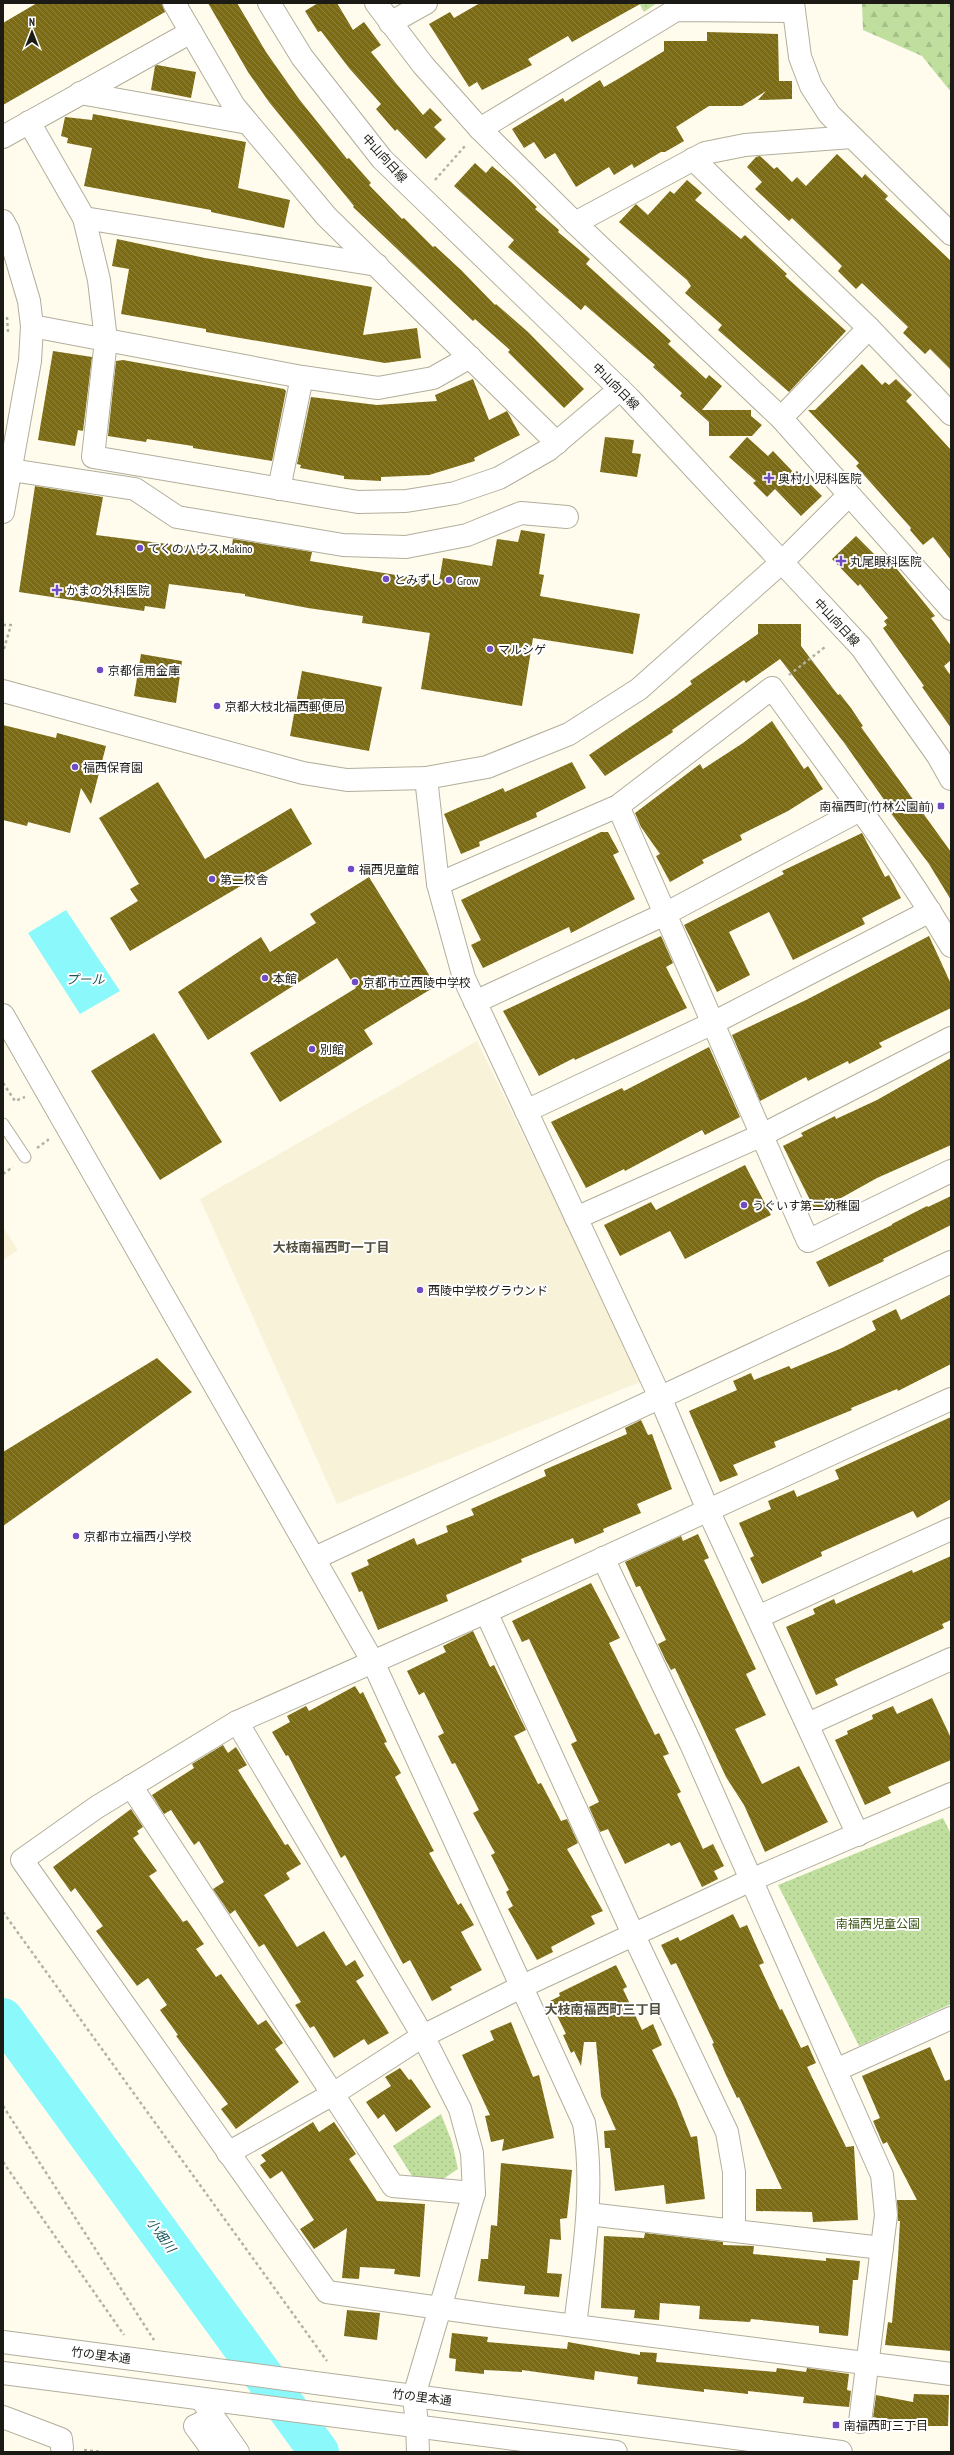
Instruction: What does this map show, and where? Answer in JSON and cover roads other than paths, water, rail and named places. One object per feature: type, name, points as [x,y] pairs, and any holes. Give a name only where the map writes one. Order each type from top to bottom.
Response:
[{"type":"street","points":[[174,3],[234,106],[326,216],[557,443]]},
{"type":"street","name":"中山向日線","points":[[269,3],[302,57],[382,159],[620,389],[861,647],[938,756],[951,779]]},
{"type":"street","points":[[376,3],[423,65],[480,129],[575,223],[781,418],[951,608]]},
{"type":"street","points":[[390,23],[426,3]]},
{"type":"street","points":[[480,129],[676,7],[793,7],[800,57],[811,86],[828,114],[951,234]]},
{"type":"street","points":[[3,137],[191,32]]},
{"type":"street","points":[[80,93],[248,122]]},
{"type":"street","points":[[29,122],[84,218],[99,280],[106,340],[93,457],[358,502],[406,501],[448,494],[499,478],[557,443],[620,389]]},
{"type":"street","points":[[575,223],[705,153],[745,145],[852,137]]},
{"type":"street","points":[[693,159],[869,328],[951,414]]},
{"type":"street","points":[[84,218],[376,265]]},
{"type":"street","points":[[3,221],[8,230],[29,301],[32,326],[30,361],[3,512]]},
{"type":"street","points":[[32,326],[302,377],[378,388],[433,378],[470,357]]},
{"type":"street","points":[[781,418],[869,328]]},
{"type":"street","points":[[279,489],[302,377]]},
{"type":"street","points":[[11,470],[135,489],[177,518],[343,545],[406,547],[467,535],[521,513],[567,518]]},
{"type":"street","points":[[3,691],[303,773],[347,780],[426,778],[487,767],[569,734],[639,689],[782,562],[849,495]]},
{"type":"street","points":[[438,884],[618,806],[772,688],[860,810],[930,911],[951,946]]},
{"type":"street","points":[[426,778],[438,884],[464,978],[660,1397],[708,1510],[858,1835]]},
{"type":"street","points":[[618,806],[808,1241],[951,1171]]},
{"type":"street","points":[[475,1002],[665,914],[860,810]]},
{"type":"street","points":[[526,1111],[713,1023],[930,911]]},
{"type":"street","points":[[3,1015],[315,1558],[373,1662],[523,1986],[584,2122],[589,2154],[588,2214],[575,2326]]},
{"type":"street","points":[[576,1218],[762,1135],[951,1038]]},
{"type":"street","points":[[315,1558],[951,1262]]},
{"type":"street","points":[[951,1399],[486,1612],[237,1722],[131,1786],[22,1860],[327,2292],[575,2326],[951,2374]]},
{"type":"street","points":[[758,1617],[951,1529]]},
{"type":"street","points":[[603,1558],[691,1744],[882,2175],[886,2215],[860,2422]]},
{"type":"street","points":[[486,1612],[634,1936],[727,2132],[734,2172],[734,2230]]},
{"type":"street","points":[[808,1724],[951,1659]]},
{"type":"street","points":[[237,1722],[423,2036],[460,2109],[472,2152],[474,2193],[442,2307],[414,2396],[418,2452]]},
{"type":"street","points":[[131,1786],[393,2186],[474,2193]]},
{"type":"street","points":[[228,2153],[333,2094],[423,2036],[523,1986],[634,1936],[751,1880],[951,1794]]},
{"type":"street","points":[[836,2070],[950,2023]]},
{"type":"street","points":[[588,2214],[882,2248]]},
{"type":"street","name":"竹の里本通","points":[[3,2342],[841,2452]]},
{"type":"street","points":[[3,2373],[387,2423],[417,2425],[616,2452]]},
{"type":"street","points":[[201,2399],[238,2452]]},
{"type":"street","points":[[3,2417],[61,2440],[72,2449]]},
{"type":"street","points":[[201,2423],[195,2426],[214,2452]]},
{"type":"lane","points":[[3,1124],[25,1157]]},
{"type":"water","name":"プール","points":[[66,910],[120,991],[80,1014],[28,933]]},
{"type":"waterway","name":"小畑川","points":[[3,2018],[319,2452]]},
{"type":"place","name":"奥村小児科医院","points":[[769,478]]},
{"type":"place","name":"てくのハウス Makino","points":[[140,548]]},
{"type":"place","name":"丸尾眼科医院","points":[[841,561]]},
{"type":"place","name":"とみずし","points":[[386,579]]},
{"type":"place","name":"Grow","points":[[449,580]]},
{"type":"place","name":"かまの外科医院","points":[[57,590]]},
{"type":"place","name":"マルシゲ","points":[[490,649]]},
{"type":"place","name":"京都信用金庫","points":[[100,670]]},
{"type":"place","name":"京都大枝北福西郵便局","points":[[217,706]]},
{"type":"place","name":"福西保育園","points":[[75,767]]},
{"type":"place","name":"南福西町(竹林公園前)","points":[[941,806]]},
{"type":"place","name":"福西児童館","points":[[351,869]]},
{"type":"place","name":"第二校舎","points":[[212,879]]},
{"type":"place","name":"本館","points":[[265,978]]},
{"type":"place","name":"京都市立西陵中学校","points":[[355,982]]},
{"type":"place","name":"別館","points":[[312,1049]]},
{"type":"place","name":"うぐいす第二幼稚園","points":[[744,1205]]},
{"type":"place","name":"西陵中学校グラウンド","points":[[420,1290]]},
{"type":"place","name":"京都市立福西小学校","points":[[76,1536]]},
{"type":"place","name":"南福西町三丁目","points":[[836,2425]]},
{"type":"district","name":"大枝南福西町一丁目","points":[[331,1247]]},
{"type":"district","name":"大枝南福西町三丁目","points":[[603,2009]]},
{"type":"park label","name":"南福西児童公園","points":[[878,1923]]}]
